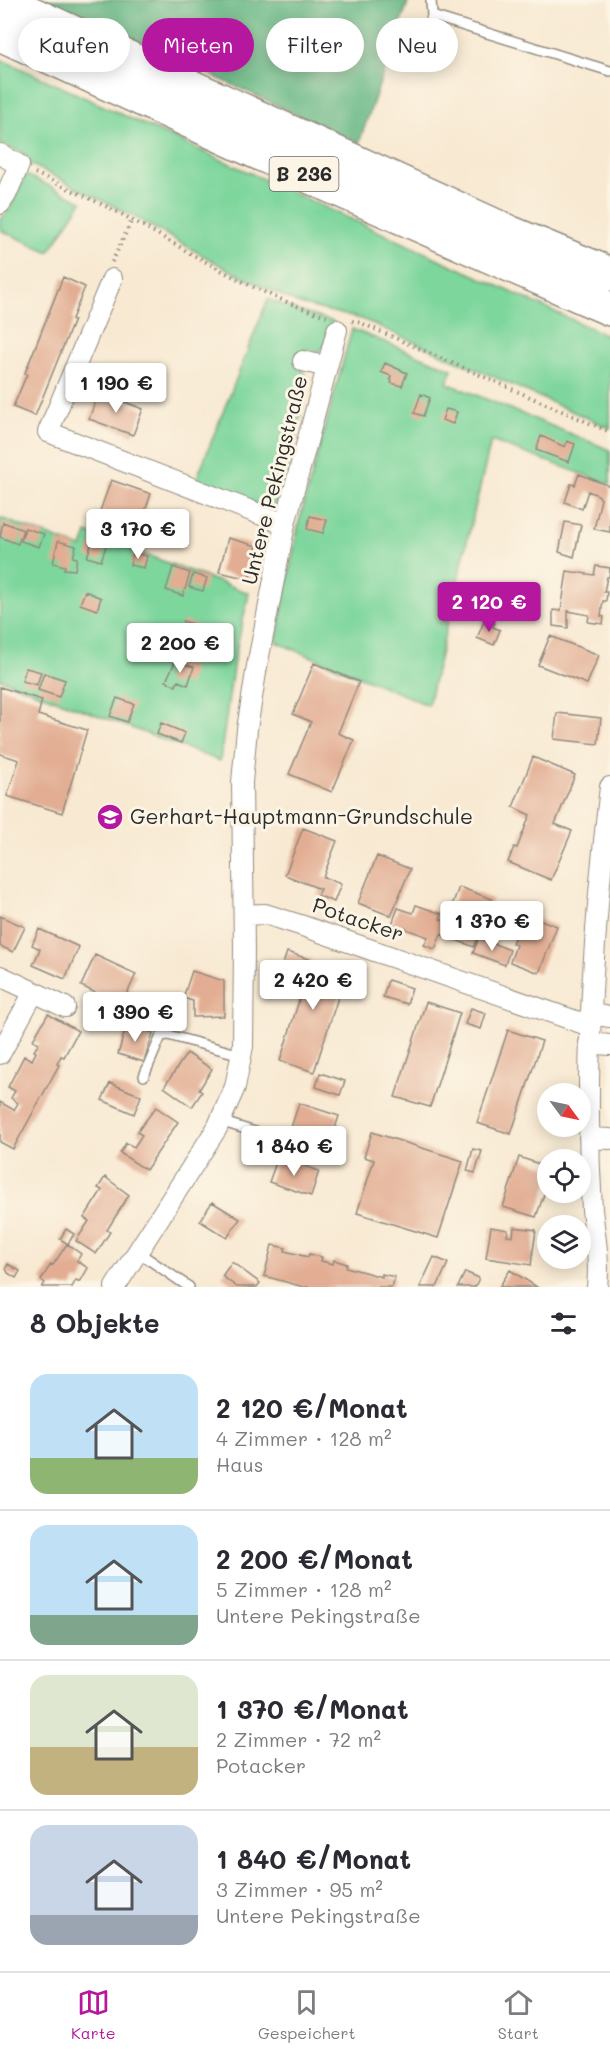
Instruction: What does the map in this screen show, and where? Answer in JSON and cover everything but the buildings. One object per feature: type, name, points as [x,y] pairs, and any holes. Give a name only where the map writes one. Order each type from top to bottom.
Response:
[{"type":"highway","name":"B 236","points":[[2,0],[501,228],[610,274]]},
{"type":"highway","name":"B 236","points":[[0,34],[351,196],[610,309]]},
{"type":"street","points":[[0,154],[19,165],[0,204]]},
{"type":"street","points":[[112,279],[48,432],[285,524]]},
{"type":"street","name":"Untere Pekingstraße","points":[[115,1287],[220,1121],[235,1087],[241,1055],[244,1005],[242,782],[247,729],[285,524],[339,323]]},
{"type":"street","name":"Untere Pekingstraße","points":[[303,361],[327,368]]},
{"type":"street","points":[[597,1287],[597,1247],[592,1208],[589,1138],[590,1028],[597,907],[610,788]]},
{"type":"street","name":"Potacker","points":[[244,915],[265,914],[300,925],[590,1028]]},
{"type":"street","points":[[0,976],[65,1007]]},
{"type":"street","points":[[0,1054],[34,992]]},
{"type":"street","points":[[590,1028],[610,1017]]},
{"type":"street","points":[[590,1028],[610,1045]]},
{"type":"street","points":[[589,1138],[610,1139]]},
{"type":"lane","points":[[431,0],[431,18]]},
{"type":"lane","points":[[432,15],[610,71]]},
{"type":"lane","points":[[144,1076],[161,1036],[168,1035],[241,1055]]},
{"type":"lane","points":[[220,1121],[258,1132]]},
{"type":"lane","points":[[138,1252],[189,1287]]},
{"type":"path","points":[[19,165],[132,220],[227,274],[298,308],[339,323],[360,323],[610,432]]},
{"type":"path","points":[[112,279],[109,271],[116,251],[132,220]]},
{"type":"green space","points":[[48,0],[402,0],[408,2],[402,18],[376,18],[376,72],[384,72],[359,143],[205,72],[254,72],[254,18],[142,18],[142,43],[130,38],[130,18],[87,18]]},
{"type":"green space","points":[[0,59],[18,67],[18,72],[29,72],[610,337],[610,428],[362,319],[299,304],[229,270],[133,216],[28,163],[25,154],[0,144]]},
{"type":"green space","points":[[26,175],[82,201],[49,252],[0,230],[0,220],[9,210]]},
{"type":"green space","points":[[268,299],[334,322],[324,347],[317,352],[304,349],[298,363],[308,379],[283,498],[268,509],[196,480]]},
{"type":"green space","points":[[352,329],[452,369],[447,383],[610,450],[610,484],[491,441],[428,705],[276,642],[299,522]]},
{"type":"green space","points":[[0,518],[82,548],[87,533],[249,593],[234,660],[220,761],[0,679]]},
{"type":"place","name":"Gerhart-Hauptmann-Grundschule","points":[[110,817]]}]
